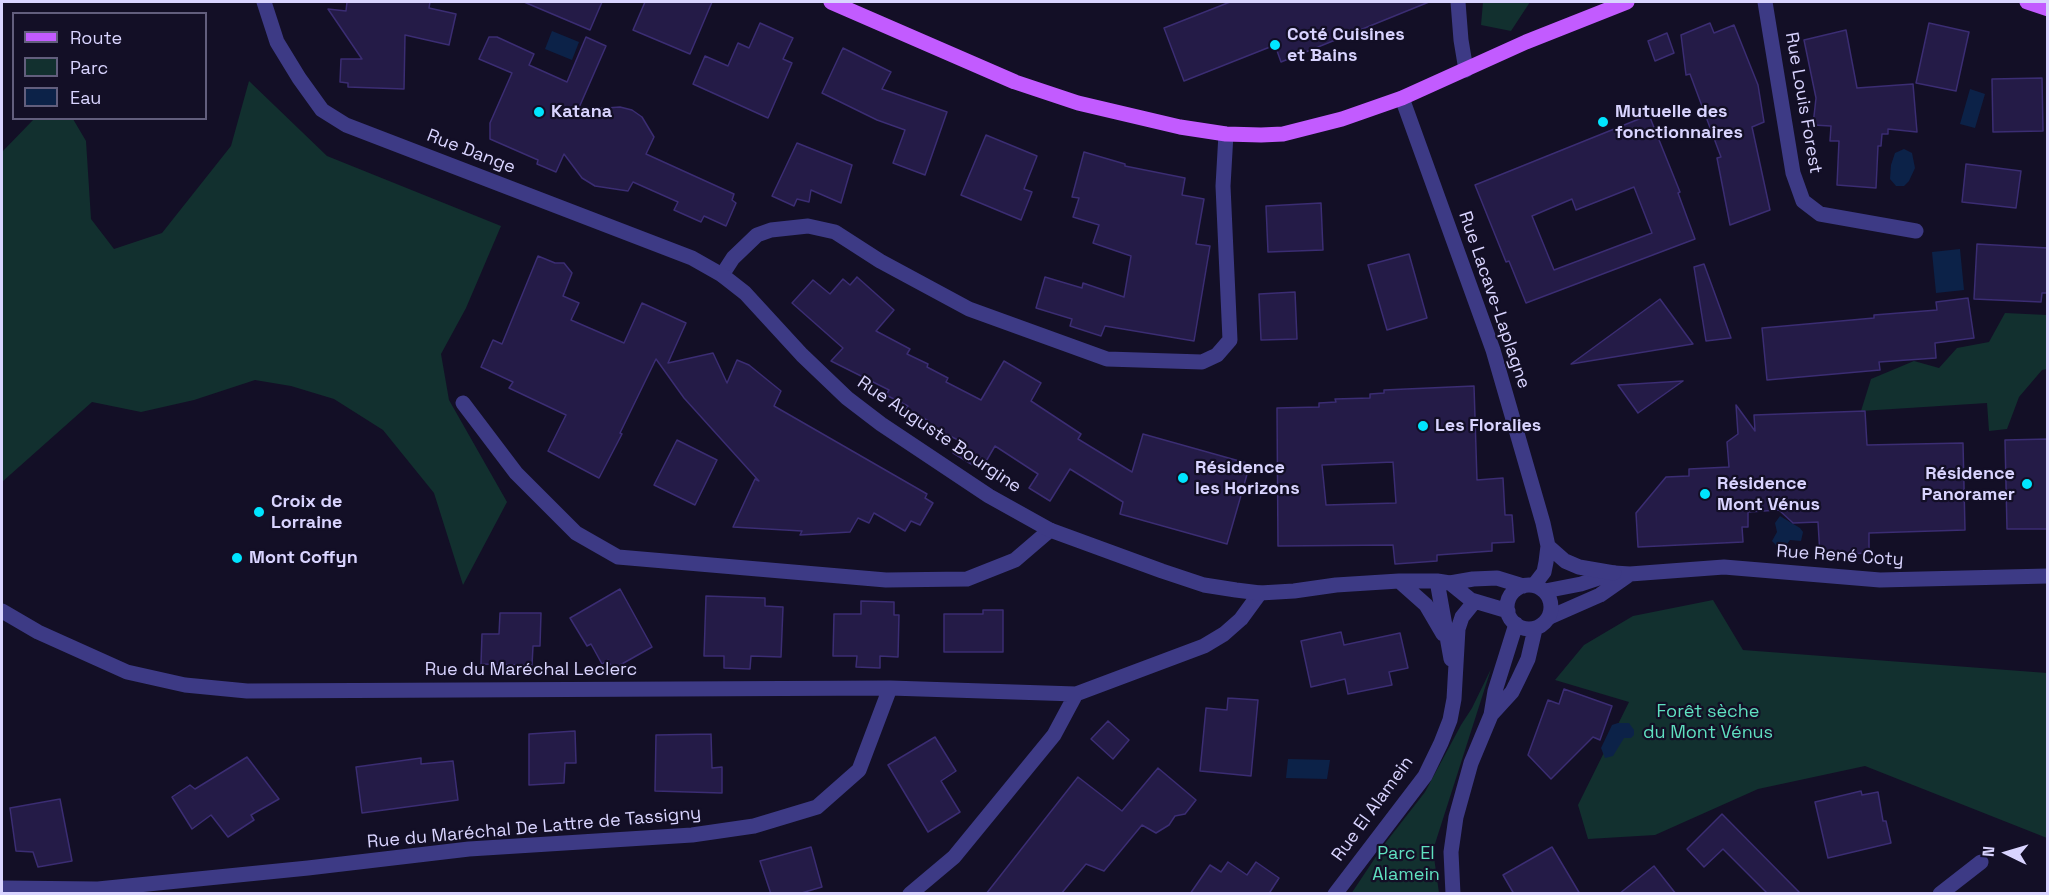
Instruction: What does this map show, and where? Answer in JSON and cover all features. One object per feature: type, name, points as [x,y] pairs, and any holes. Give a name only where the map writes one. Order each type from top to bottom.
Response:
[{"type":"main road","points":[[831,2],[1015,82],[1130,116],[1226,134],[1283,134],[1342,119],[1402,98],[1526,42],[1627,2]]},
{"type":"main road","points":[[2027,2],[2048,9]]},
{"type":"street","name":"Rue Dange","points":[[264,2],[277,42],[299,78],[322,110],[346,125],[692,258],[722,275]]},
{"type":"street","points":[[1458,2],[1466,70]]},
{"type":"street","name":"Rue Louis Forest","points":[[1765,2],[1793,172],[1803,201],[1820,214],[1916,231]]},
{"type":"street","name":"Rue Lacave-Laplagne","points":[[1402,98],[1493,350],[1548,546],[1544,572],[1534,587]]},
{"type":"street","points":[[722,275],[733,258],[758,235],[771,230],[808,226],[836,232],[880,261],[969,309],[1107,359],[1202,362],[1217,356],[1230,340],[1223,186],[1226,134]]},
{"type":"street","name":"Rue Auguste Bourgine","points":[[722,275],[745,293],[802,355],[847,398],[881,424],[989,496],[1050,530],[1204,585],[1260,593],[1336,585],[1497,578],[1534,587]]},
{"type":"street","points":[[463,403],[516,473],[576,533],[618,557],[886,579],[967,579],[1015,560],[1050,530]]},
{"type":"street","points":[[1548,546],[1565,561],[1579,567],[1614,573]]},
{"type":"street","name":"Rue René Coty","points":[[1534,587],[1581,584],[1614,573],[1630,574],[1724,567],[1880,580],[2048,576]]},
{"type":"street","points":[[1550,617],[1600,595],[1630,574]]},
{"type":"street","points":[[1400,581],[1426,605],[1446,639]]},
{"type":"street","points":[[1444,582],[1471,600],[1508,611]]},
{"type":"street","name":"Rue El Alamein","points":[[1444,582],[1446,639],[1455,677]]},
{"type":"street","points":[[1534,587],[1550,598],[1552,608],[1546,622],[1535,628],[1525,628],[1512,621],[1507,604],[1512,593],[1534,587]]},
{"type":"street","points":[[910,894],[954,857],[1054,735],[1076,693],[1204,646],[1224,634],[1241,619],[1260,593]]},
{"type":"street","name":"Rue El Alamein","points":[[1335,894],[1425,776],[1441,743],[1454,699],[1460,623],[1475,601]]},
{"type":"street","name":"Rue du Maréchal Leclerc","points":[[2,611],[38,632],[127,672],[185,685],[247,691],[890,688],[1076,693]]},
{"type":"street","points":[[1453,894],[1451,852],[1456,817],[1471,763],[1491,715],[1495,691],[1516,624]]},
{"type":"street","points":[[1491,715],[1512,692],[1528,660],[1535,628]]},
{"type":"street","name":"Rue du Maréchal De Lattre de Tassigny","points":[[2,888],[98,889],[469,849],[692,835],[754,826],[816,807],[859,770],[890,688]]},
{"type":"street","points":[[1940,894],[1981,862]]},
{"type":"green space","points":[[1483,2],[1530,2],[1511,31],[1481,25]]},
{"type":"green space","points":[[249,81],[327,156],[501,226],[466,308],[441,354],[449,400],[507,502],[463,585],[434,493],[383,430],[334,399],[291,386],[255,380],[194,400],[141,412],[92,402],[2,482],[2,152],[33,120],[74,120],[86,141],[91,219],[114,249],[162,233],[231,146]]},
{"type":"green space","points":[[2005,313],[2047,315],[2047,369],[2042,370],[2019,397],[2007,429],[1989,431],[1987,403],[1861,411],[1871,379],[1914,361],[1939,368],[1957,348],[1989,342]]},
{"type":"green space","name":"Forêt sèche du Mont Vénus","points":[[1713,600],[1743,650],[2047,673],[2047,838],[1865,766],[1758,789],[1655,835],[1588,839],[1578,805],[1629,702],[1555,680],[1584,645],[1633,616]]},
{"type":"green space","name":"Parc El Alamein","points":[[1491,669],[1433,850],[1439,893],[1351,894],[1383,846],[1425,792]]},
{"type":"water","points":[[552,31],[579,42],[572,60],[545,49]]},
{"type":"water","points":[[1970,89],[1985,94],[1975,128],[1960,124]]},
{"type":"water","points":[[1904,149],[1912,153],[1915,168],[1904,186],[1896,186],[1890,179],[1891,165],[1895,153]]},
{"type":"water","points":[[1960,249],[1964,290],[1936,293],[1932,252]]},
{"type":"water","points":[[1780,516],[1800,528],[1803,532],[1801,541],[1790,540],[1785,547],[1778,547],[1772,541],[1777,532],[1775,523]]},
{"type":"water","points":[[1629,723],[1634,730],[1634,735],[1631,738],[1624,738],[1613,756],[1605,758],[1601,748],[1612,725]]},
{"type":"water","points":[[1288,759],[1330,760],[1327,779],[1286,778]]},
{"type":"building","points":[[347,2],[430,2],[429,8],[456,14],[449,45],[405,35],[404,89],[348,87],[348,83],[340,82],[341,59],[362,59],[328,9],[346,11]]},
{"type":"building","points":[[524,2],[602,2],[590,30]]},
{"type":"building","points":[[645,2],[712,2],[690,54],[633,30]]},
{"type":"building","points":[[1230,2],[1429,2],[1281,62],[1275,45],[1184,81],[1164,28]]},
{"type":"building","points":[[760,23],[793,38],[783,59],[792,63],[768,118],[693,84],[705,56],[728,66],[738,43],[749,48]]},
{"type":"building","points":[[1710,23],[1714,33],[1734,25],[1758,85],[1764,122],[1752,127],[1770,210],[1730,225],[1717,158],[1721,157],[1690,74],[1686,75],[1681,35]]},
{"type":"building","points":[[1929,23],[1969,32],[1956,91],[1916,83]]},
{"type":"building","points":[[1846,30],[1857,88],[1913,84],[1917,132],[1888,129],[1888,134],[1882,134],[1881,146],[1878,146],[1876,188],[1837,185],[1839,141],[1830,141],[1831,126],[1813,125],[1816,98],[1804,40]]},
{"type":"building","points":[[1667,33],[1674,53],[1655,61],[1648,41]]},
{"type":"building","points":[[489,37],[497,37],[534,54],[529,65],[567,82],[586,37],[606,46],[578,110],[620,107],[632,110],[642,117],[654,137],[646,154],[734,194],[732,200],[736,203],[726,226],[704,216],[701,222],[674,210],[678,202],[633,182],[628,191],[595,186],[582,178],[564,154],[556,172],[537,164],[538,160],[490,139],[490,123],[512,73],[479,59]]},
{"type":"building","points":[[843,48],[891,72],[882,89],[947,112],[925,175],[893,163],[905,130],[877,120],[822,93]]},
{"type":"building","points":[[2042,78],[2043,131],[1993,132],[1992,79]]},
{"type":"building","points":[[1649,115],[1680,192],[1678,193],[1695,239],[1526,303],[1509,261],[1506,262],[1475,185]],"holes":[[[1634,187],[1652,233],[1554,270],[1532,216],[1572,199],[1576,210]]]},
{"type":"building","points":[[986,135],[1037,156],[1024,189],[1032,192],[1021,220],[961,195]]},
{"type":"building","points":[[797,143],[852,165],[841,203],[811,190],[809,202],[797,199],[794,206],[772,196]]},
{"type":"building","points":[[1084,152],[1125,164],[1125,166],[1185,178],[1182,195],[1204,199],[1196,244],[1210,246],[1194,341],[1105,326],[1101,336],[1070,326],[1072,319],[1036,308],[1045,277],[1082,288],[1083,283],[1124,297],[1131,256],[1093,243],[1099,225],[1073,217],[1079,198],[1072,197]]},
{"type":"building","points":[[1966,164],[2021,171],[2016,208],[1962,202]]},
{"type":"building","points":[[1321,203],[1323,250],[1268,252],[1266,206]]},
{"type":"building","points":[[1977,244],[2048,248],[2048,293],[2042,293],[2041,302],[1974,299]]},
{"type":"building","points":[[1409,254],[1427,318],[1387,330],[1368,265]]},
{"type":"building","points":[[538,256],[555,263],[564,263],[572,273],[563,296],[579,303],[571,320],[624,343],[642,303],[686,323],[668,363],[713,353],[727,383],[737,360],[749,365],[781,391],[774,406],[927,494],[925,498],[933,503],[920,525],[911,521],[905,531],[874,513],[869,523],[858,518],[850,532],[800,535],[802,531],[733,527],[755,479],[759,481],[684,398],[656,359],[599,478],[548,451],[566,415],[509,388],[513,382],[481,367],[493,340],[502,344]]},
{"type":"building","points":[[1704,264],[1731,338],[1706,341],[1694,267]]},
{"type":"building","points":[[857,277],[894,310],[876,331],[910,349],[907,354],[928,364],[927,367],[948,378],[946,382],[981,400],[1004,361],[1041,383],[1031,401],[1081,434],[1078,439],[1132,472],[1143,434],[1250,464],[1227,544],[1120,514],[1123,502],[1070,469],[1050,501],[1029,488],[1038,474],[995,446],[981,470],[953,453],[960,441],[926,424],[927,420],[906,409],[908,406],[886,395],[889,390],[831,361],[843,348],[792,303],[813,280],[830,294],[843,279],[850,285]]},
{"type":"building","points":[[1295,292],[1297,339],[1261,340],[1259,294]]},
{"type":"building","points":[[1968,298],[1974,338],[1935,343],[1936,358],[1879,362],[1880,370],[1767,380],[1762,328],[1937,310],[1936,302]]},
{"type":"building","points":[[1660,299],[1693,344],[1571,364]]},
{"type":"building","points":[[1683,381],[1638,413],[1618,385]]},
{"type":"building","points":[[1474,386],[1477,480],[1503,478],[1505,515],[1512,515],[1514,542],[1492,543],[1492,551],[1437,555],[1437,561],[1395,564],[1393,545],[1278,546],[1277,408],[1319,407],[1319,403],[1336,402],[1335,399],[1370,398],[1370,394],[1384,393],[1384,390]],"holes":[[[1393,462],[1396,503],[1326,505],[1322,465]]]},
{"type":"building","points":[[1736,405],[1755,431],[1754,415],[1865,411],[1867,445],[1963,443],[1965,530],[1869,533],[1869,553],[1820,555],[1818,522],[1793,523],[1779,510],[1748,512],[1748,527],[1742,527],[1743,542],[1638,547],[1636,513],[1666,477],[1689,476],[1689,469],[1729,467],[1727,442],[1738,434]]},
{"type":"building","name":"Résidence Panoramer","points":[[2048,439],[2048,529],[2007,529],[2005,440]]},
{"type":"building","points":[[677,440],[717,460],[695,505],[654,485]]},
{"type":"building","points":[[620,589],[652,647],[613,669],[608,660],[602,664],[591,644],[587,646],[570,618]]},
{"type":"building","points":[[706,596],[765,598],[765,606],[783,607],[781,657],[751,656],[750,669],[724,668],[724,656],[704,656]]},
{"type":"building","points":[[861,601],[894,602],[894,615],[899,615],[898,657],[880,656],[880,668],[856,667],[857,656],[833,656],[834,614],[861,614]]},
{"type":"building","points":[[983,610],[1003,610],[1003,652],[944,652],[944,614],[983,614]]},
{"type":"building","points":[[500,613],[541,613],[540,646],[533,646],[532,665],[481,664],[482,634],[499,634]]},
{"type":"building","points":[[1341,632],[1344,645],[1400,633],[1408,668],[1389,672],[1392,685],[1348,694],[1345,679],[1311,687],[1301,641]]},
{"type":"building","points":[[1564,689],[1612,706],[1600,740],[1593,737],[1551,779],[1528,755],[1548,700],[1559,704]]},
{"type":"building","points":[[1228,698],[1258,700],[1251,776],[1200,771],[1206,708],[1227,710]]},
{"type":"building","points":[[1108,721],[1129,740],[1113,759],[1091,739]]},
{"type":"building","points":[[575,731],[576,763],[565,763],[564,783],[529,785],[529,734]]},
{"type":"building","points":[[711,734],[712,768],[722,767],[722,793],[655,791],[656,735]]},
{"type":"building","points":[[935,737],[956,771],[941,781],[960,812],[928,832],[888,765]]},
{"type":"building","points":[[247,757],[279,799],[251,815],[254,820],[228,837],[211,815],[192,829],[172,797],[190,785],[195,789]]},
{"type":"building","points":[[421,758],[421,764],[453,761],[458,800],[362,813],[356,767]]},
{"type":"building","points":[[1158,768],[1196,800],[1185,814],[1175,816],[1169,825],[1156,833],[1142,825],[1104,871],[1086,864],[1061,894],[986,894],[1078,777],[1122,811]]},
{"type":"building","points":[[1861,791],[1862,795],[1878,792],[1883,821],[1886,821],[1891,843],[1828,858],[1815,802]]},
{"type":"building","points":[[60,799],[72,861],[38,867],[33,852],[16,851],[10,808]]},
{"type":"building","points":[[1722,814],[1801,894],[1768,894],[1723,849],[1704,867],[1687,849]]},
{"type":"building","points":[[811,847],[822,887],[798,894],[771,894],[760,861]]},
{"type":"building","points":[[1552,847],[1580,894],[1514,894],[1503,875]]},
{"type":"building","points":[[1228,862],[1247,875],[1256,862],[1279,878],[1270,892],[1273,894],[1190,894],[1210,865],[1221,872]]},
{"type":"building","points":[[1654,866],[1676,894],[1619,894]]},
{"type":"place","name":"Coté Cuisines et Bains","points":[[1275,45]]},
{"type":"place","name":"Katana","points":[[539,112]]},
{"type":"place","name":"Mutuelle des fonctionnaires","points":[[1603,122]]},
{"type":"place","name":"Les Floralies","points":[[1423,426]]},
{"type":"place","name":"Résidence les Horizons","points":[[1183,478]]},
{"type":"place","name":"Résidence Panoramer","points":[[2027,484]]},
{"type":"place","name":"Résidence Mont Vénus","points":[[1705,494]]},
{"type":"place","name":"Croix de Lorraine","points":[[259,512]]},
{"type":"place","name":"Mont Coffyn","points":[[237,558]]}]
